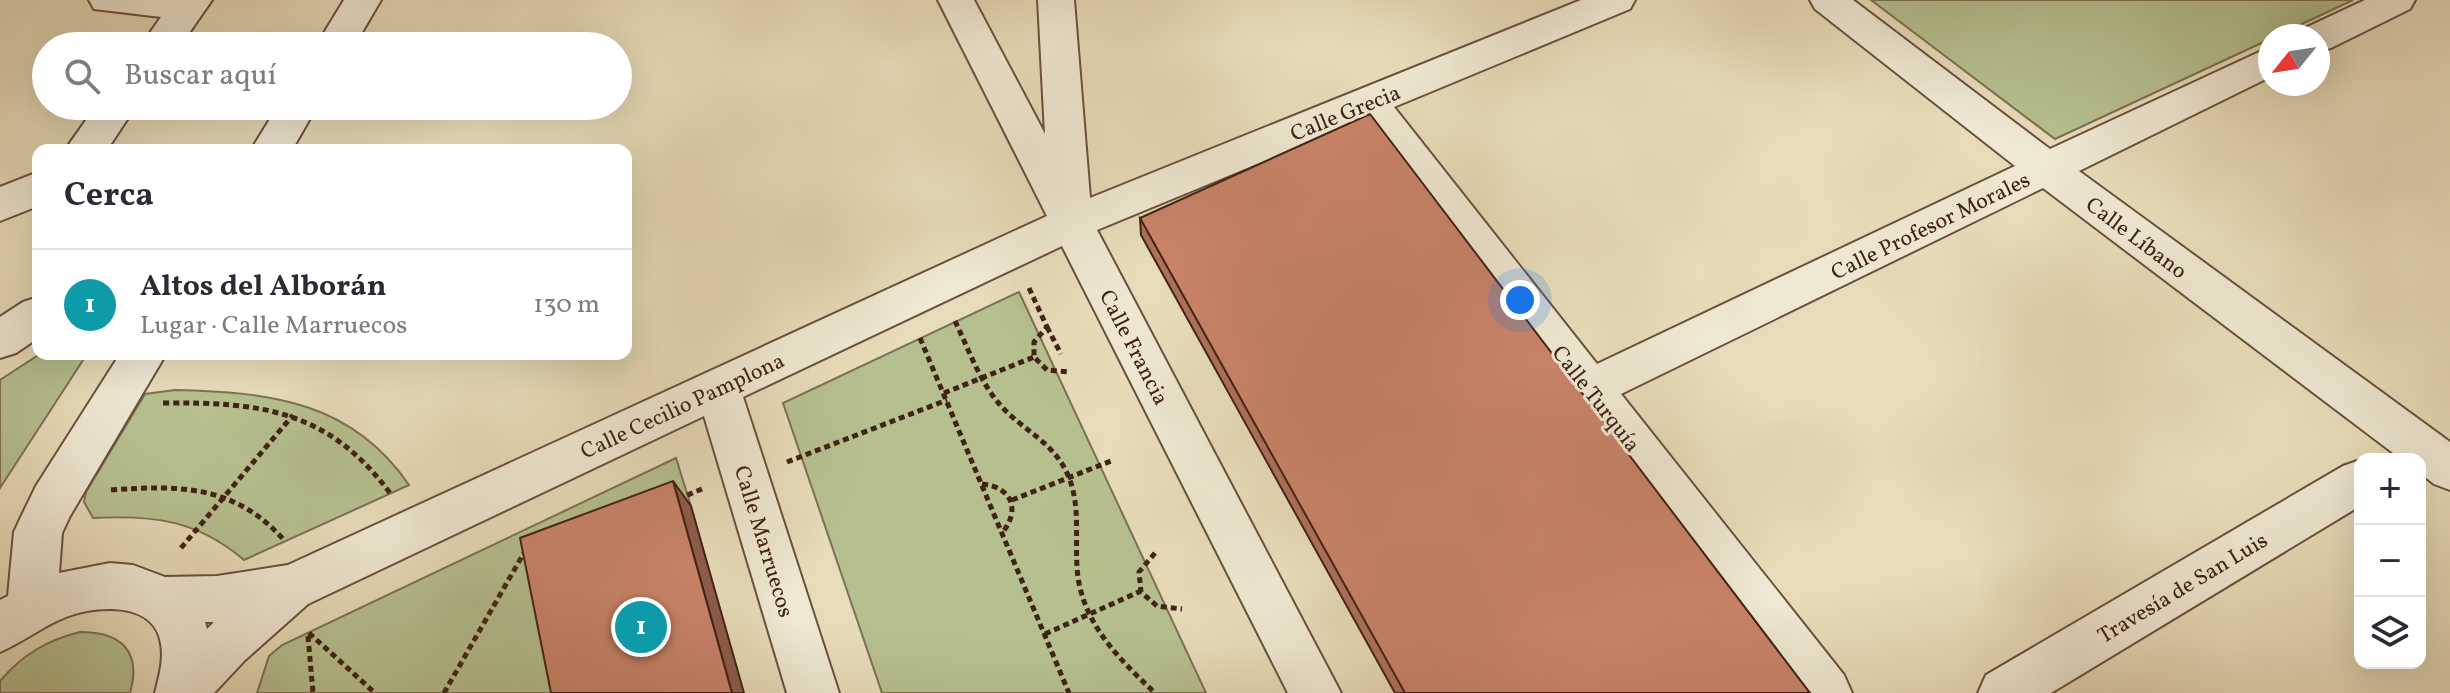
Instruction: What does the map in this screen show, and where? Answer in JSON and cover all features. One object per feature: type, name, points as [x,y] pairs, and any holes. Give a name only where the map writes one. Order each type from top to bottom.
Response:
[{"type":"street","points":[[107,0],[192,3]]},
{"type":"street","points":[[344,32],[363,0]]},
{"type":"street","name":"Calle Francia","points":[[956,0],[1315,693]]},
{"type":"street","points":[[1056,0],[1071,223]]},
{"type":"street","name":"Calle Grecia","points":[[1071,223],[1617,0]]},
{"type":"street","name":"Calle Líbano","points":[[1828,0],[2047,169],[2429,452]]},
{"type":"street","points":[[2330,32],[2397,0]]},
{"type":"street","points":[[170,32],[192,3]]},
{"type":"street","name":"Calle Profesor Morales","points":[[1590,388],[2258,67]]},
{"type":"street","name":"Calle Turquía","points":[[1368,102],[1826,693]]},
{"type":"street","points":[[89,144],[107,120]]},
{"type":"street","points":[[275,144],[289,120]]},
{"type":"street","points":[[0,205],[32,191]]},
{"type":"street","name":"Calle Cecilio Pamplona","points":[[182,692],[227,643],[300,599],[718,388],[1071,223]]},
{"type":"street","points":[[0,340],[32,319]]},
{"type":"street","points":[[16,618],[38,532],[53,501],[140,360]]},
{"type":"street","name":"Calle Marruecos","points":[[718,388],[813,693]]},
{"type":"street","name":"Travesía de San Luis","points":[[2004,693],[2354,485]]},
{"type":"street","name":"Calle Cecilio Pamplona","points":[[16,618],[55,597],[116,586],[142,590],[163,600],[300,599]]},
{"type":"street","points":[[163,600],[178,616],[187,638],[188,663],[182,692]]},
{"type":"path","points":[[1024,277],[1061,354]]},
{"type":"path","points":[[953,317],[996,400],[1048,446],[1069,477],[1077,511],[1077,574],[1089,614],[1117,659],[1155,693]]},
{"type":"path","points":[[1047,327],[1034,342],[1034,357],[1047,370],[1069,372]]},
{"type":"path","points":[[918,333],[1069,693]]},
{"type":"path","points":[[944,393],[1034,357]]},
{"type":"path","points":[[782,464],[947,400]]},
{"type":"path","points":[[157,403],[237,403],[293,415],[341,441],[382,480],[392,498]]},
{"type":"path","points":[[181,548],[293,415]]},
{"type":"path","points":[[1012,500],[1111,461]]},
{"type":"path","points":[[982,484],[1000,487],[1012,500],[1013,518],[1002,533]]},
{"type":"path","points":[[102,490],[167,486],[225,496],[253,510],[281,536],[300,599],[313,693]]},
{"type":"path","points":[[666,504],[707,487]]},
{"type":"path","points":[[444,693],[527,547],[529,558]]},
{"type":"path","points":[[1155,553],[1141,567],[1138,577],[1141,591],[1160,608],[1182,609]]},
{"type":"path","points":[[1045,634],[1141,591]]},
{"type":"path","points":[[300,599],[375,693]]},
{"type":"green space","points":[[1871,0],[2353,0],[2302,24],[2258,24],[2258,45],[2055,139]]},
{"type":"green space","points":[[1019,292],[1206,693],[882,693],[783,403]]},
{"type":"green space","points":[[32,359],[83,360],[0,488],[0,380]]},
{"type":"green space","points":[[175,390],[243,394],[306,407],[362,435],[386,457],[409,485],[244,560],[192,528],[155,519],[93,518],[84,502],[86,492],[145,394]]},
{"type":"green space","points":[[676,458],[691,506],[571,693],[257,693],[269,656],[282,645]]},
{"type":"green space","points":[[80,632],[107,636],[125,647],[133,666],[130,693],[0,693],[0,681],[26,656],[57,639]]},
{"type":"building","points":[[1370,114],[1810,693],[1405,693],[1140,218]]},
{"type":"building","points":[[673,481],[732,693],[551,693],[520,538]]},
{"type":"place","name":"Altos del Alborán","points":[[641,627]]}]
